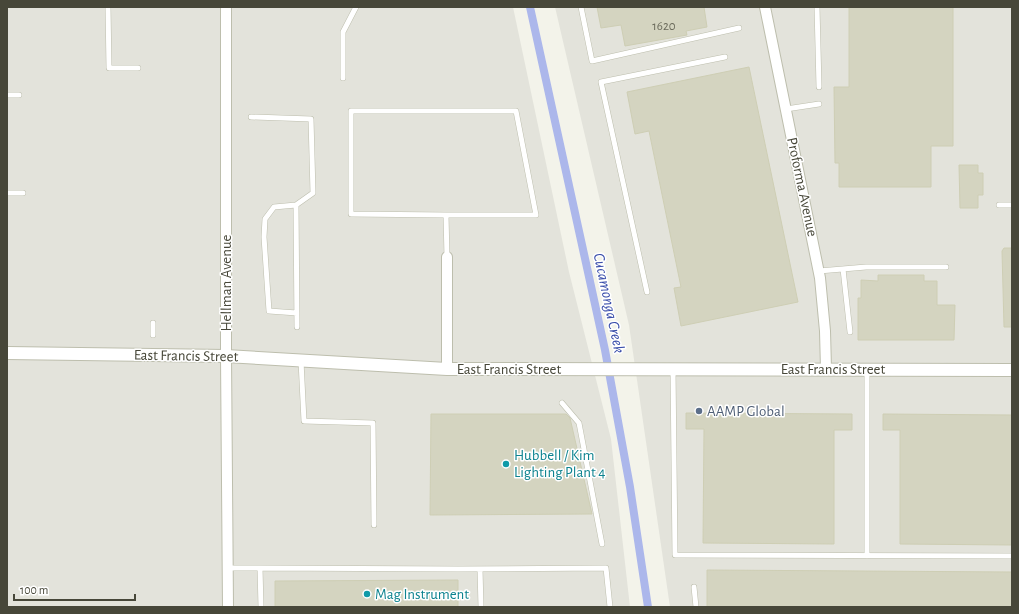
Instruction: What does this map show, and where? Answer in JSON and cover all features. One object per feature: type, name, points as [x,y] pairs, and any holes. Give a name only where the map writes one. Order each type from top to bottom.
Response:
[{"type":"street","name":"Hellman Avenue","points":[[226,7],[228,607]]},
{"type":"street","name":"Proforma Avenue","points":[[765,7],[819,271],[825,331],[826,369]]},
{"type":"street","points":[[446,257],[447,369]]},
{"type":"street","name":"East Francis Street","points":[[7,353],[226,356],[447,369],[585,368],[1012,370]]},
{"type":"lane","points":[[108,7],[109,68],[138,68]]},
{"type":"lane","points":[[343,78],[343,32],[356,7]]},
{"type":"lane","points":[[581,7],[592,61],[739,28]]},
{"type":"lane","points":[[817,7],[819,87]]},
{"type":"lane","points":[[647,292],[601,82],[725,57]]},
{"type":"lane","points":[[7,95],[19,95]]},
{"type":"lane","points":[[786,109],[819,104]]},
{"type":"lane","points":[[351,111],[516,111],[536,215],[446,215],[352,214],[351,111]]},
{"type":"lane","points":[[251,117],[311,119],[313,193],[296,205],[274,207],[265,219],[264,237],[269,311],[297,313]]},
{"type":"lane","points":[[7,193],[23,193]]},
{"type":"lane","points":[[296,205],[297,327]]},
{"type":"lane","points":[[999,205],[1012,205]]},
{"type":"lane","points":[[446,215],[446,257]]},
{"type":"lane","points":[[819,271],[866,267],[946,267]]},
{"type":"lane","points":[[843,269],[850,332]]},
{"type":"lane","points":[[153,323],[153,335]]},
{"type":"lane","points":[[301,360],[304,421],[373,423],[374,525]]},
{"type":"lane","points":[[673,369],[674,555],[1012,556]]},
{"type":"lane","points":[[867,370],[867,556]]},
{"type":"lane","points":[[562,403],[579,423],[602,544]]},
{"type":"lane","points":[[228,568],[606,568],[610,607]]},
{"type":"lane","points":[[260,568],[260,607]]},
{"type":"lane","points":[[480,569],[481,607]]},
{"type":"lane","points":[[694,587],[696,607]]},
{"type":"shaded area","points":[[7,7],[513,7],[569,272],[611,439],[630,607],[7,607]]},
{"type":"shaded area","points":[[555,7],[1012,7],[1012,607],[670,607],[629,325]]},
{"type":"building","points":[[597,7],[704,7],[707,27],[686,31],[687,35],[625,46],[621,25],[601,28]]},
{"type":"building","points":[[849,7],[953,7],[953,146],[931,146],[931,187],[839,187],[839,163],[835,163],[834,87],[849,87]]},
{"type":"building","points":[[749,67],[798,302],[681,326],[674,288],[681,287],[649,131],[635,134],[627,92]]},
{"type":"building","points":[[959,165],[978,165],[978,173],[983,173],[983,195],[978,195],[978,208],[960,208]]},
{"type":"building","points":[[1004,248],[1012,248],[1012,327],[1004,327],[1002,251]]},
{"type":"building","points":[[878,275],[924,275],[924,281],[937,281],[937,305],[955,305],[954,340],[858,340],[858,298],[861,298],[861,280],[878,281]]},
{"type":"building","points":[[686,413],[852,414],[852,430],[834,430],[834,544],[703,543],[704,429],[686,429]]},
{"type":"building","name":"Hubbell / Kim Lighting Plant 4","points":[[431,414],[566,414],[570,418],[592,514],[430,515]]},
{"type":"building","points":[[883,414],[1012,415],[1012,545],[900,544],[900,430],[883,430]]},
{"type":"building","points":[[707,570],[1012,572],[1012,607],[707,607]]},
{"type":"building","name":"Mag Instrument","points":[[458,580],[458,607],[275,607],[275,581]]},
{"type":"waterway","name":"Cucamonga Creek","points":[[530,7],[605,350],[630,487],[648,607]]},
{"type":"place","name":"AAMP Global","points":[[699,411]]},
{"type":"place","name":"Hubbell / Kim Lighting Plant 4","points":[[506,464]]},
{"type":"place","name":"Mag Instrument","points":[[367,594]]}]
